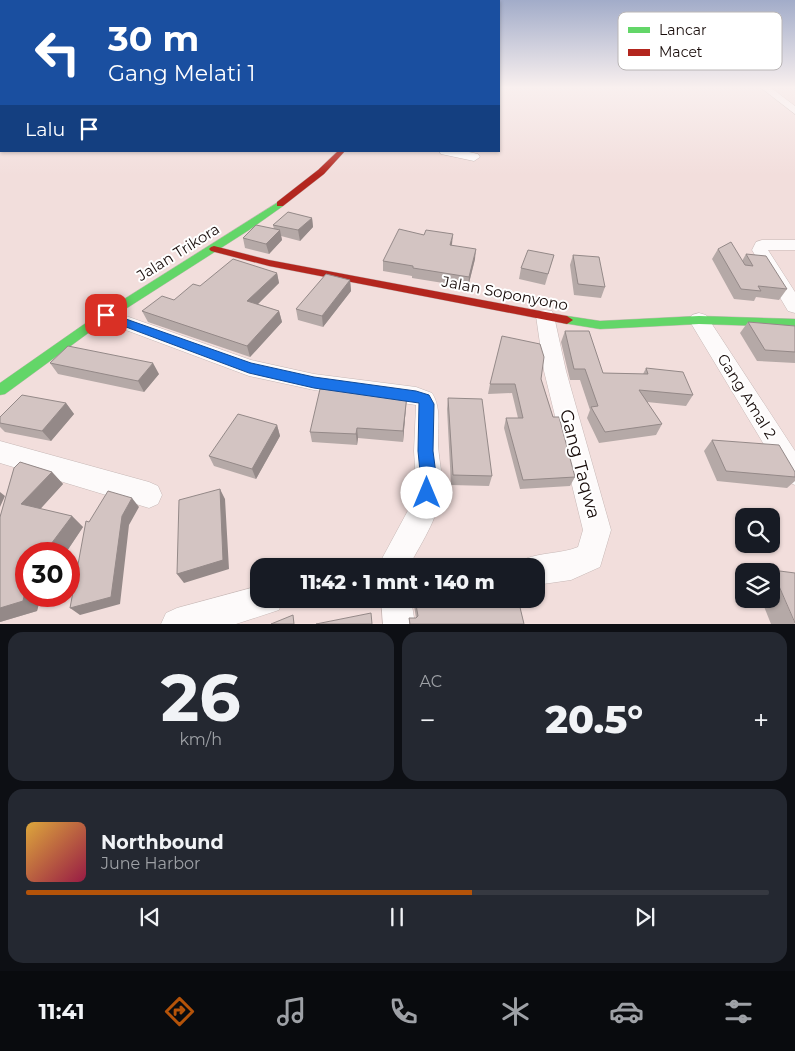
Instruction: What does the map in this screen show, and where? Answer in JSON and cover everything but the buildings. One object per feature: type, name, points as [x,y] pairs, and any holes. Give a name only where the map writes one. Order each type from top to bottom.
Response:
[{"type":"street","name":"Jalan Trikora","points":[[0,390],[106,315],[214,249],[310,181],[341,152]]},
{"type":"street","points":[[451,152],[474,156]]},
{"type":"street","points":[[795,245],[767,244],[762,245],[760,250],[795,307]]},
{"type":"street","name":"Jalan Soponyono","points":[[214,249],[269,263],[600,325],[698,320],[795,323]]},
{"type":"street","points":[[106,315],[249,368],[314,382],[416,396],[424,399],[427,404],[426,451],[429,482],[426,503],[420,519],[398,558]]},
{"type":"street","name":"Gang Taqwa","points":[[545,316],[555,371],[597,530],[590,557],[571,565],[545,569]]},
{"type":"street","name":"Gang Amal 2","points":[[698,320],[795,473]]},
{"type":"street","points":[[0,452],[149,495]]},
{"type":"street","points":[[177,624],[229,616],[250,607]]},
{"type":"street","points":[[397,608],[399,624]]},
{"type":"traffic: fast","points":[[0,390],[87,328],[246,228],[280,204]]},
{"type":"traffic: fast","points":[[567,320],[600,325],[699,320],[795,323]]},
{"type":"traffic: jam","points":[[280,204],[321,172],[341,152]]},
{"type":"traffic: jam","points":[[214,249],[269,263],[567,320]]},
{"type":"route","points":[[106,315],[249,368],[314,382],[416,396],[424,399],[427,404],[426,451],[429,482],[427,493]]}]
